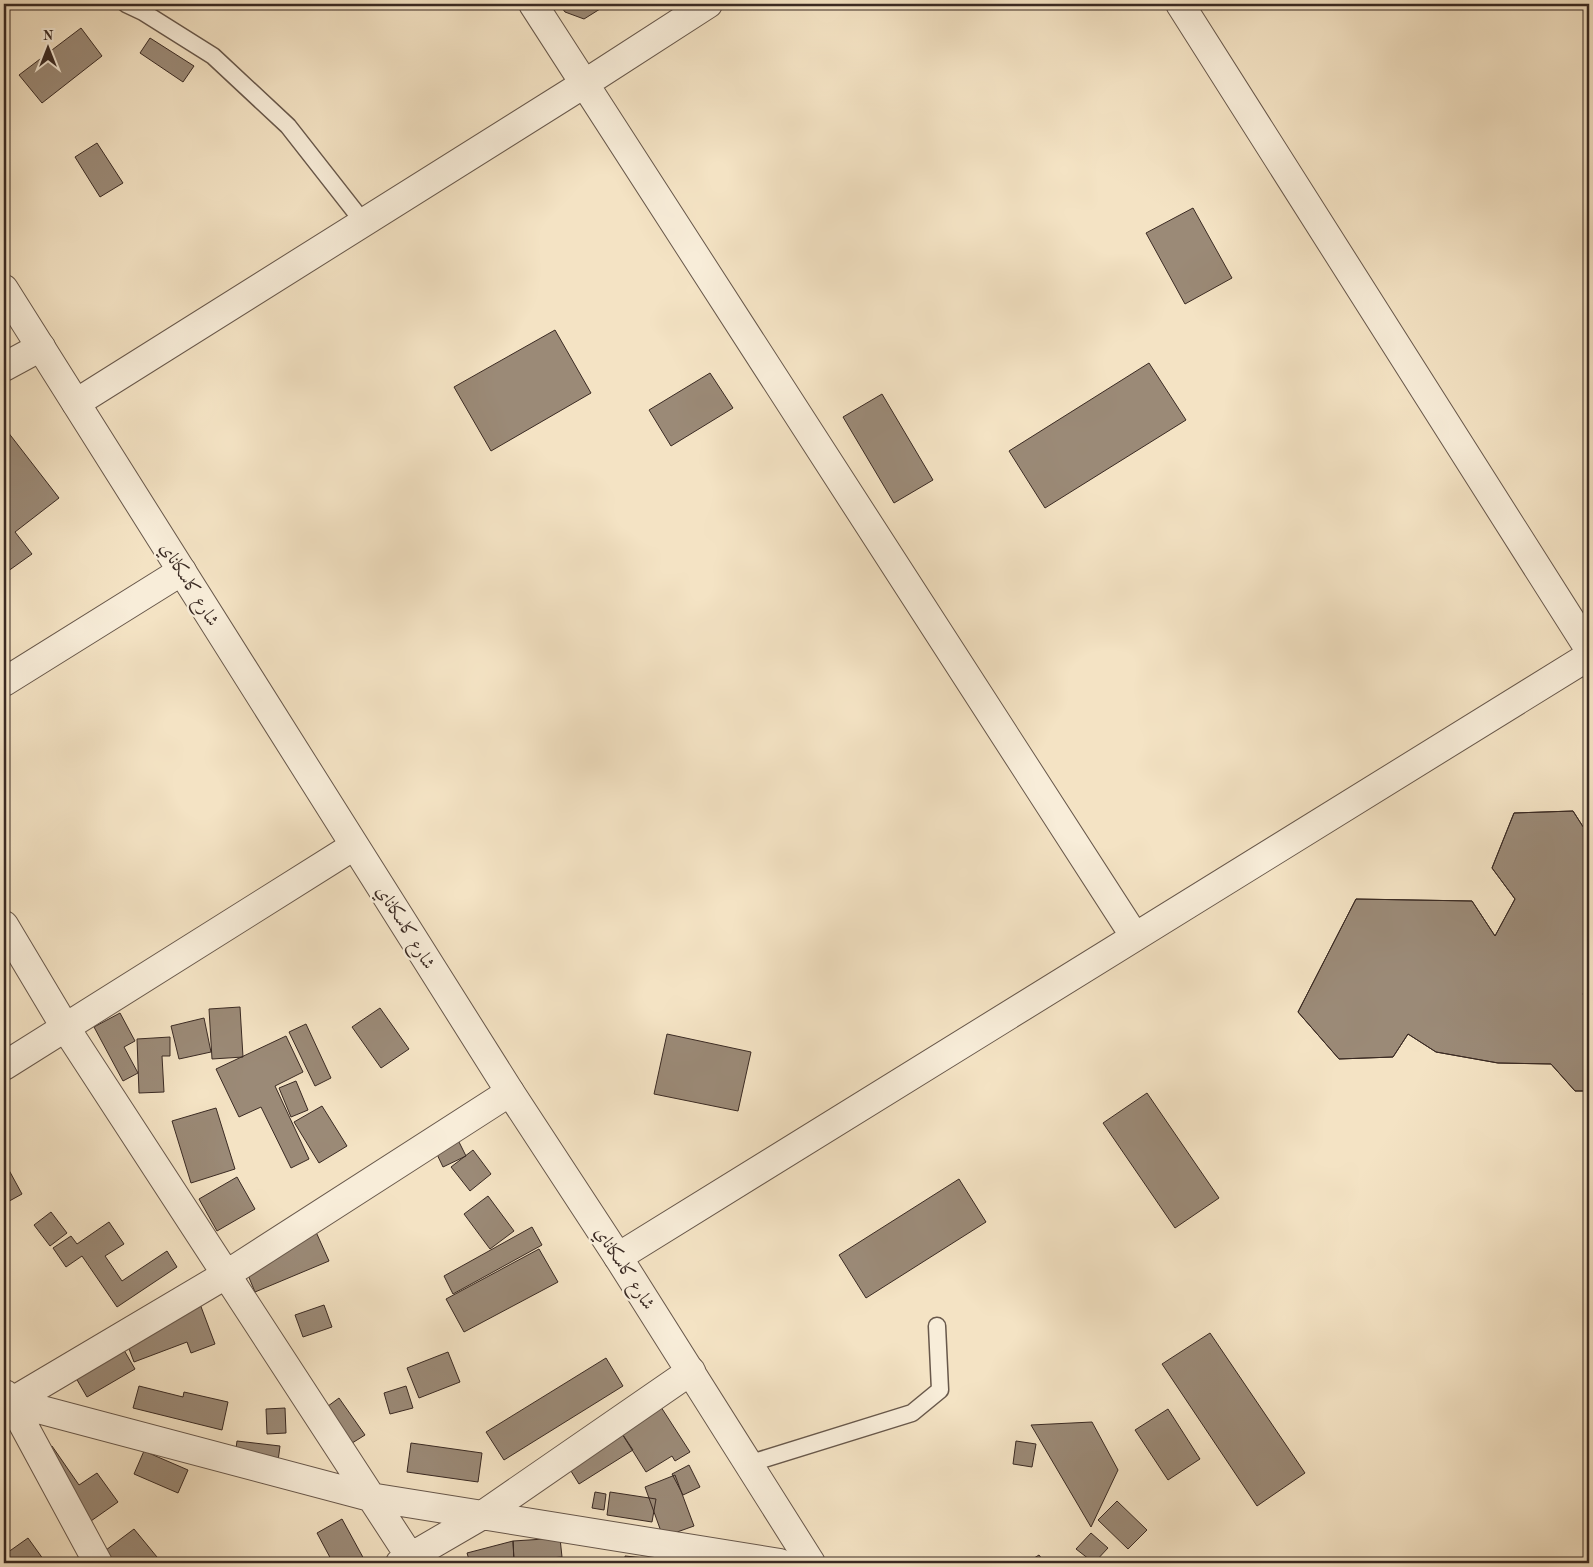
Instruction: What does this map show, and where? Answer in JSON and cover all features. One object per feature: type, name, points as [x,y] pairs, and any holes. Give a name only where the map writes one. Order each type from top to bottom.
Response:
[{"type":"street","points":[[533,4],[1135,937]]},
{"type":"street","points":[[76,403],[364,223],[708,4]]},
{"type":"street","points":[[1180,4],[1589,649]]},
{"type":"street","name":"شارع كاسكاناي","points":[[4,289],[354,846],[510,1092],[691,1371],[811,1563]]},
{"type":"street","points":[[4,368],[41,346]]},
{"type":"street","points":[[4,682],[182,571]]},
{"type":"street","points":[[618,1257],[1589,656]]},
{"type":"street","points":[[4,1066],[354,846]]},
{"type":"street","points":[[4,925],[65,1027],[227,1274],[370,1497],[408,1561],[481,1516],[691,1371]]},
{"type":"street","points":[[6,1400],[227,1274],[510,1092]]},
{"type":"street","points":[[6,1400],[370,1497],[780,1563]]},
{"type":"street","points":[[6,1400],[98,1563]]},
{"type":"lane","points":[[126,4],[143,12],[213,56],[288,126],[364,223]]},
{"type":"lane","points":[[748,1464],[912,1413],[940,1390],[937,1326]]},
{"type":"building","points":[[559,4],[608,4],[584,19],[565,12]]},
{"type":"building","points":[[81,28],[102,56],[42,103],[19,75]]},
{"type":"building","points":[[150,38],[194,66],[183,82],[140,53]]},
{"type":"building","points":[[97,143],[123,183],[100,197],[75,157]]},
{"type":"building","points":[[1193,208],[1232,278],[1185,304],[1146,233]]},
{"type":"building","points":[[555,330],[591,393],[491,451],[454,387]]},
{"type":"building","points":[[1149,363],[1186,420],[1045,508],[1009,451]]},
{"type":"building","points":[[710,373],[733,408],[671,446],[649,410]]},
{"type":"building","points":[[882,394],[933,480],[894,503],[843,417]]},
{"type":"building","points":[[4,427],[59,498],[15,532],[32,554],[4,574]]},
{"type":"building","points":[[1573,811],[1589,836],[1589,982],[1583,994],[1589,1005],[1589,1091],[1575,1091],[1551,1064],[1498,1063],[1436,1052],[1408,1034],[1393,1057],[1339,1059],[1298,1012],[1356,899],[1472,901],[1495,936],[1515,899],[1492,868],[1514,813]]},
{"type":"building","points":[[1573,811],[1589,836],[1589,1091],[1575,1091],[1551,1064],[1498,1063],[1436,1052],[1408,1034],[1393,1057],[1339,1059],[1298,1012],[1356,899],[1472,901],[1495,936],[1515,899],[1492,868],[1514,813]]},
{"type":"building","points":[[240,1007],[243,1057],[212,1059],[209,1009]]},
{"type":"building","points":[[380,1008],[409,1049],[381,1068],[352,1027]]},
{"type":"building","points":[[120,1013],[135,1041],[124,1047],[138,1073],[123,1081],[94,1027]]},
{"type":"building","points":[[204,1018],[211,1052],[179,1059],[171,1026]]},
{"type":"building","points":[[306,1024],[331,1078],[315,1086],[289,1032]]},
{"type":"building","points":[[667,1034],[751,1052],[738,1111],[654,1094]]},
{"type":"building","points":[[286,1036],[303,1072],[275,1086],[309,1159],[291,1168],[261,1107],[239,1117],[216,1069]]},
{"type":"building","points":[[170,1037],[170,1056],[162,1056],[164,1092],[139,1093],[137,1039]]},
{"type":"building","points":[[296,1081],[308,1110],[291,1117],[279,1088]]},
{"type":"building","points":[[1147,1093],[1219,1198],[1175,1228],[1103,1123]]},
{"type":"building","points":[[322,1106],[347,1146],[319,1163],[294,1122]]},
{"type":"building","points":[[216,1108],[235,1169],[191,1183],[172,1121]]},
{"type":"building","points":[[457,1138],[466,1156],[443,1167],[434,1148]]},
{"type":"building","points":[[473,1150],[491,1174],[470,1191],[451,1167]]},
{"type":"building","points":[[4,1161],[22,1194],[4,1204]]},
{"type":"building","points":[[237,1177],[255,1209],[217,1231],[199,1199]]},
{"type":"building","points":[[959,1179],[986,1222],[866,1298],[839,1255]]},
{"type":"building","points":[[488,1196],[514,1231],[490,1249],[464,1214]]},
{"type":"building","points":[[51,1212],[67,1233],[50,1246],[34,1225]]},
{"type":"building","points":[[109,1222],[124,1244],[105,1256],[122,1281],[167,1251],[177,1267],[117,1307],[82,1256],[66,1267],[53,1248],[71,1236],[77,1244]]},
{"type":"building","points":[[532,1227],[542,1245],[453,1294],[444,1276]]},
{"type":"building","points":[[316,1232],[329,1261],[255,1292],[243,1263]]},
{"type":"building","points":[[539,1249],[558,1282],[464,1332],[446,1299]]},
{"type":"building","points":[[200,1304],[215,1344],[191,1353],[187,1342],[134,1362],[123,1333]]},
{"type":"building","points":[[324,1305],[332,1327],[303,1337],[295,1315]]},
{"type":"building","points":[[1210,1333],[1305,1473],[1257,1506],[1162,1364]]},
{"type":"building","points":[[121,1345],[135,1369],[87,1397],[73,1373]]},
{"type":"building","points":[[448,1352],[460,1382],[419,1398],[407,1368]]},
{"type":"building","points":[[606,1358],[623,1386],[504,1460],[486,1432]]},
{"type":"building","points":[[139,1386],[183,1397],[184,1392],[228,1402],[222,1430],[133,1408]]},
{"type":"building","points":[[406,1386],[413,1408],[390,1414],[384,1393]]},
{"type":"building","points":[[339,1398],[365,1435],[349,1445],[324,1409]]},
{"type":"building","points":[[659,1404],[690,1452],[675,1461],[672,1456],[646,1472],[619,1429]]},
{"type":"building","points":[[285,1408],[286,1433],[267,1434],[266,1409]]},
{"type":"building","points":[[1168,1409],[1200,1459],[1168,1480],[1135,1430]]},
{"type":"building","points":[[1092,1422],[1118,1470],[1091,1527],[1031,1425]]},
{"type":"building","points":[[619,1429],[633,1450],[579,1484],[566,1463]]},
{"type":"building","points":[[237,1441],[280,1446],[278,1461],[235,1456]]},
{"type":"building","points":[[1016,1441],[1036,1444],[1032,1467],[1013,1464]]},
{"type":"building","points":[[411,1443],[482,1453],[478,1482],[407,1472]]},
{"type":"building","points":[[52,1446],[79,1485],[97,1473],[118,1502],[81,1528],[33,1459]]},
{"type":"building","points":[[144,1451],[188,1470],[178,1493],[134,1474]]},
{"type":"building","points":[[689,1465],[700,1487],[683,1495],[672,1474]]},
{"type":"building","points":[[675,1475],[694,1526],[663,1537],[645,1487]]},
{"type":"building","points":[[595,1492],[606,1494],[604,1510],[592,1508]]},
{"type":"building","points":[[610,1492],[656,1499],[652,1522],[607,1515]]},
{"type":"building","points":[[1117,1501],[1147,1530],[1128,1549],[1098,1520]]},
{"type":"building","points":[[342,1519],[365,1561],[359,1563],[333,1563],[317,1533]]},
{"type":"building","points":[[134,1529],[157,1557],[149,1563],[104,1563],[98,1556]]},
{"type":"building","points":[[1091,1533],[1108,1548],[1094,1563],[1076,1549]]},
{"type":"building","points":[[28,1538],[46,1563],[4,1563],[4,1555]]},
{"type":"building","points":[[560,1538],[562,1557],[514,1561],[513,1541]]},
{"type":"building","points":[[513,1541],[514,1561],[504,1563],[470,1563],[467,1553]]},
{"type":"building","points":[[661,1551],[683,1553],[682,1563],[660,1563]]},
{"type":"building","points":[[1039,1555],[1045,1563],[1026,1563]]},
{"type":"building","points":[[625,1556],[654,1559],[654,1563],[625,1563]]}]
